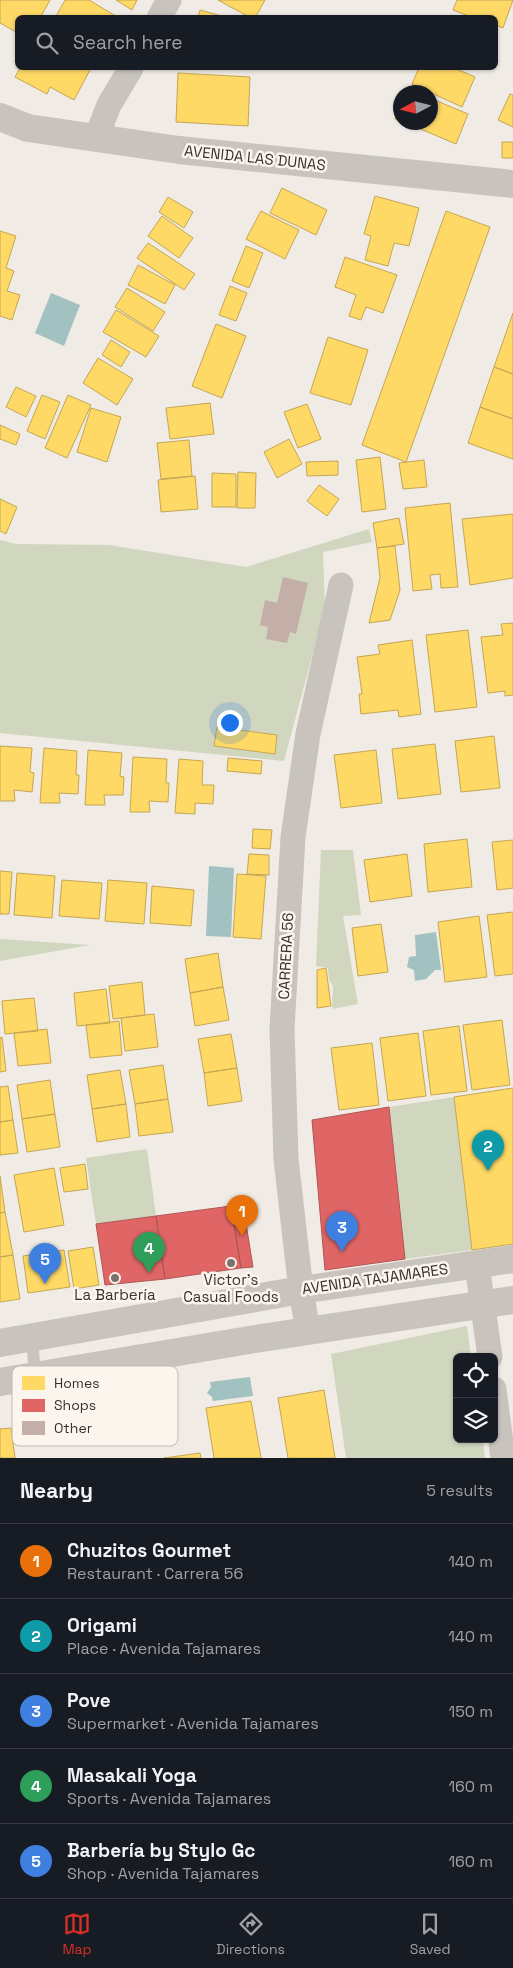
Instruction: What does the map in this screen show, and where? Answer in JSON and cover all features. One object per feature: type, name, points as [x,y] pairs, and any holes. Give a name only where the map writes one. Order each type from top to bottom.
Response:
[{"type":"street","points":[[161,15],[169,0]]},
{"type":"street","points":[[96,138],[110,105],[130,70]]},
{"type":"street","name":"AVENIDA LAS DUNAS","points":[[0,117],[28,128],[96,138],[235,156],[513,184]]},
{"type":"street","name":"CARRERA 56","points":[[308,1331],[301,1290],[286,1160],[282,1029],[291,856],[308,734],[341,585]]},
{"type":"street","name":"AVENIDA TAJAMARES","points":[[0,1343],[301,1290],[513,1259]]},
{"type":"street","points":[[477,1265],[489,1353]]},
{"type":"street","points":[[156,1366],[308,1331],[513,1300]]},
{"type":"street","points":[[495,1398],[503,1458]]},
{"type":"lane","points":[[32,1337],[34,1366]]},
{"type":"green space","points":[[369,529],[372,542],[323,552],[325,608],[284,761],[0,733],[0,540],[16,544],[109,545],[246,567]]},
{"type":"green space","points":[[321,850],[353,850],[361,915],[343,916],[358,1004],[332,1009],[333,986],[329,980],[328,968],[316,966]]},
{"type":"green space","points":[[0,939],[90,945],[0,961]]},
{"type":"green space","points":[[454,1097],[472,1250],[405,1259],[389,1107]]},
{"type":"green space","points":[[147,1149],[156,1216],[96,1224],[86,1158]]},
{"type":"green space","points":[[467,1326],[470,1353],[453,1353],[453,1443],[483,1443],[485,1458],[346,1458],[331,1354]]},
{"type":"water","points":[[51,293],[80,305],[64,346],[35,333]]},
{"type":"water","points":[[209,866],[234,868],[231,937],[206,936]]},
{"type":"water","points":[[436,932],[441,970],[435,970],[426,979],[415,981],[414,970],[407,967],[409,957],[416,956],[415,935]]},
{"type":"water","points":[[250,1377],[253,1396],[213,1401],[212,1397],[207,1393],[211,1387],[210,1382]]},
{"type":"building: Homes","points":[[0,0],[50,0],[42,15],[15,15],[15,31],[0,23]]},
{"type":"building: Homes","points":[[65,0],[89,0],[114,15],[57,15]]},
{"type":"building: Homes","points":[[116,0],[137,0],[132,10]]},
{"type":"building: Homes","points":[[218,0],[265,0],[257,15],[246,15]]},
{"type":"building: Homes","points":[[457,0],[513,0],[503,28],[498,26],[498,15],[466,15],[453,10]]},
{"type":"building: Homes","points":[[200,10],[218,15],[199,15]]},
{"type":"building: Homes","points":[[19,70],[90,70],[74,100],[50,87],[47,94],[15,77]]},
{"type":"building: Homes","points":[[418,70],[459,70],[475,77],[462,107],[438,96],[438,85],[412,84]]},
{"type":"building: Homes","points":[[178,73],[250,77],[248,126],[176,122]]},
{"type":"building: Homes","points":[[510,94],[513,95],[513,127],[498,120]]},
{"type":"building: Homes","points":[[438,101],[468,114],[456,144],[423,130],[438,130]]},
{"type":"building: Homes","points":[[502,142],[513,142],[513,158],[502,158]]},
{"type":"building: Homes","points":[[282,188],[327,210],[316,235],[270,213]]},
{"type":"building: Homes","points":[[375,196],[419,208],[409,246],[394,243],[388,266],[365,260],[371,236],[364,234]]},
{"type":"building: Homes","points":[[168,197],[193,212],[184,228],[159,212]]},
{"type":"building: Homes","points":[[261,211],[299,230],[285,259],[246,239]]},
{"type":"building: Homes","points":[[446,211],[490,227],[406,462],[362,445]]},
{"type":"building: Homes","points":[[162,216],[193,238],[179,258],[148,236]]},
{"type":"building: Homes","points":[[0,231],[16,236],[6,268],[14,271],[7,291],[20,295],[12,320],[0,316]]},
{"type":"building: Homes","points":[[148,243],[195,274],[184,290],[137,258]]},
{"type":"building: Homes","points":[[246,246],[263,253],[249,288],[232,281]]},
{"type":"building: Homes","points":[[345,257],[397,275],[383,313],[366,307],[361,320],[349,316],[356,295],[335,287]]},
{"type":"building: Homes","points":[[138,265],[175,285],[165,304],[128,285]]},
{"type":"building: Homes","points":[[230,286],[247,293],[236,321],[219,315]]},
{"type":"building: Homes","points":[[127,288],[165,312],[153,331],[115,307]]},
{"type":"building: Homes","points":[[116,310],[159,336],[146,357],[103,332]]},
{"type":"building: Homes","points":[[513,313],[513,374],[494,367]]},
{"type":"building: Homes","points":[[216,324],[246,336],[222,398],[192,386]]},
{"type":"building: Homes","points":[[328,337],[368,350],[351,405],[310,393]]},
{"type":"building: Homes","points":[[111,340],[130,352],[121,367],[102,355]]},
{"type":"building: Homes","points":[[98,358],[133,379],[117,405],[83,383]]},
{"type":"building: Homes","points":[[494,367],[513,374],[513,419],[480,407]]},
{"type":"building: Homes","points":[[16,387],[36,396],[26,417],[6,407]]},
{"type":"building: Homes","points":[[42,395],[60,402],[45,439],[27,431]]},
{"type":"building: Homes","points":[[68,395],[91,405],[67,458],[45,448]]},
{"type":"building: Homes","points":[[210,403],[214,434],[170,439],[166,408]]},
{"type":"building: Homes","points":[[307,404],[321,439],[298,448],[284,412]]},
{"type":"building: Homes","points":[[480,407],[513,419],[513,459],[468,443]]},
{"type":"building: Homes","points":[[91,408],[121,417],[107,462],[77,452]]},
{"type":"building: Homes","points":[[0,425],[20,434],[16,445],[0,439]]},
{"type":"building: Homes","points":[[289,439],[302,464],[277,478],[264,452]]},
{"type":"building: Homes","points":[[189,440],[192,476],[161,479],[157,443]]},
{"type":"building: Homes","points":[[380,457],[386,509],[362,512],[356,460]]},
{"type":"building: Homes","points":[[424,460],[427,487],[403,489],[399,463]]},
{"type":"building: Homes","points":[[338,461],[338,475],[307,476],[306,462]]},
{"type":"building: Homes","points":[[238,472],[256,473],[255,508],[237,508]]},
{"type":"building: Homes","points":[[212,473],[236,474],[236,507],[212,507]]},
{"type":"building: Homes","points":[[195,476],[198,509],[161,512],[158,480]]},
{"type":"building: Homes","points":[[319,485],[339,499],[327,516],[307,501]]},
{"type":"building: Homes","points":[[0,499],[17,507],[6,534],[0,531]]},
{"type":"building: Homes","points":[[450,503],[458,587],[441,588],[440,574],[430,575],[432,589],[413,591],[405,508]]},
{"type":"building: Homes","points":[[513,514],[513,578],[470,585],[462,519]]},
{"type":"building: Homes","points":[[399,518],[404,544],[377,548],[373,523]]},
{"type":"building: Homes","points":[[395,546],[400,590],[390,620],[369,623],[380,578],[377,548]]},
{"type":"building: Homes","points":[[513,623],[513,695],[505,696],[505,691],[488,693],[481,637],[503,635],[501,624]]},
{"type":"building: Homes","points":[[468,630],[477,707],[435,712],[426,635]]},
{"type":"building: Homes","points":[[412,640],[421,714],[399,717],[398,710],[361,714],[359,694],[362,694],[357,657],[380,654],[378,645]]},
{"type":"building: Homes","points":[[217,727],[277,735],[275,754],[214,746]]},
{"type":"building: Homes","points":[[494,736],[500,788],[461,792],[455,741]]},
{"type":"building: Homes","points":[[435,744],[441,794],[398,799],[392,749]]},
{"type":"building: Homes","points":[[0,746],[32,748],[30,772],[34,773],[32,792],[14,790],[15,801],[0,801]]},
{"type":"building: Homes","points":[[44,748],[77,751],[76,775],[79,775],[78,794],[59,793],[60,803],[40,803]]},
{"type":"building: Homes","points":[[88,750],[122,753],[120,776],[124,777],[123,795],[104,795],[105,805],[85,805]]},
{"type":"building: Homes","points":[[376,750],[382,803],[341,808],[334,755]]},
{"type":"building: Homes","points":[[133,757],[167,759],[166,783],[169,783],[168,802],[149,801],[150,812],[130,812]]},
{"type":"building: Homes","points":[[228,758],[262,761],[261,774],[227,771]]},
{"type":"building: Homes","points":[[179,759],[203,761],[202,785],[214,785],[213,804],[195,803],[195,814],[175,813]]},
{"type":"building: Homes","points":[[253,829],[272,830],[270,849],[252,848]]},
{"type":"building: Homes","points":[[467,839],[472,887],[428,892],[424,844]]},
{"type":"building: Homes","points":[[513,840],[513,888],[497,890],[492,842]]},
{"type":"building: Homes","points":[[249,854],[269,855],[269,875],[247,874]]},
{"type":"building: Homes","points":[[407,854],[412,896],[370,902],[364,860]]},
{"type":"building: Homes","points":[[0,871],[12,872],[9,914],[0,914]]},
{"type":"building: Homes","points":[[17,873],[55,876],[52,918],[14,915]]},
{"type":"building: Homes","points":[[237,874],[266,876],[261,939],[233,937]]},
{"type":"building: Homes","points":[[62,880],[102,883],[99,919],[59,916]]},
{"type":"building: Homes","points":[[108,880],[147,883],[144,924],[105,921]]},
{"type":"building: Homes","points":[[152,886],[194,890],[191,926],[150,923]]},
{"type":"building: Homes","points":[[513,912],[513,974],[495,976],[487,915]]},
{"type":"building: Homes","points":[[479,916],[487,977],[445,982],[438,922]]},
{"type":"building: Homes","points":[[381,924],[388,972],[358,976],[352,928]]},
{"type":"building: Homes","points":[[218,953],[223,987],[190,993],[185,959]]},
{"type":"building: Homes","points":[[326,968],[331,1006],[317,1008],[317,970]]},
{"type":"building: Homes","points":[[142,982],[145,1015],[113,1019],[109,986]]},
{"type":"building: Homes","points":[[223,987],[229,1020],[195,1026],[190,993]]},
{"type":"building: Homes","points":[[106,989],[110,1023],[77,1026],[74,993]]},
{"type":"building: Homes","points":[[34,998],[38,1031],[5,1034],[2,1001]]},
{"type":"building: Homes","points":[[154,1014],[158,1047],[125,1051],[121,1018]]},
{"type":"building: Homes","points":[[502,1020],[510,1085],[472,1090],[463,1025]]},
{"type":"building: Homes","points":[[119,1021],[122,1055],[90,1058],[86,1025]]},
{"type":"building: Homes","points":[[459,1026],[467,1091],[431,1095],[423,1031]]},
{"type":"building: Homes","points":[[47,1029],[51,1063],[18,1066],[14,1033]]},
{"type":"building: Homes","points":[[418,1033],[426,1096],[388,1101],[380,1038]]},
{"type":"building: Homes","points":[[231,1034],[237,1068],[204,1073],[198,1039]]},
{"type":"building: Homes","points":[[2,1037],[6,1071],[0,1072],[0,1038]]},
{"type":"building: Homes","points":[[372,1043],[379,1105],[339,1110],[331,1048]]},
{"type":"building: Homes","points":[[163,1065],[168,1099],[135,1104],[129,1070]]},
{"type":"building: Homes","points":[[237,1068],[242,1101],[208,1106],[204,1073]]},
{"type":"building: Homes","points":[[120,1070],[126,1104],[92,1109],[87,1075]]},
{"type":"building: Homes","points":[[50,1080],[55,1114],[22,1119],[17,1085]]},
{"type":"building: Homes","points":[[8,1086],[13,1120],[0,1122],[0,1087]]},
{"type":"building: Homes","points":[[513,1088],[513,1244],[472,1250],[454,1097]]},
{"type":"building: Homes","points":[[168,1099],[173,1132],[139,1136],[135,1104]]},
{"type":"building: Homes","points":[[126,1104],[130,1137],[97,1142],[92,1109]]},
{"type":"building: Homes","points":[[55,1114],[60,1147],[27,1152],[22,1119]]},
{"type":"building: Homes","points":[[13,1120],[18,1153],[0,1155],[0,1122]]},
{"type":"building: Homes","points":[[85,1164],[88,1189],[64,1192],[60,1168]]},
{"type":"building: Homes","points":[[54,1168],[64,1225],[24,1232],[14,1175]]},
{"type":"building: Homes","points":[[0,1176],[5,1212],[0,1213]]},
{"type":"building: Homes","points":[[5,1212],[13,1255],[0,1257],[0,1213]]},
{"type":"building: Homes","points":[[93,1247],[99,1285],[74,1289],[68,1251]]},
{"type":"building: Homes","points":[[64,1250],[70,1287],[28,1293],[23,1256]]},
{"type":"building: Homes","points":[[13,1255],[20,1299],[0,1302],[0,1257]]},
{"type":"building: Homes","points":[[324,1390],[335,1458],[288,1458],[278,1398]]},
{"type":"building: Homes","points":[[251,1401],[261,1458],[214,1458],[206,1408]]},
{"type":"building: Homes","points":[[11,1428],[15,1458],[0,1458],[0,1429]]},
{"type":"building: Homes","points":[[200,1453],[201,1458],[164,1458]]},
{"type":"building: Shops","points":[[389,1107],[405,1259],[325,1270],[312,1120]]},
{"type":"building: Shops","points":[[243,1205],[253,1267],[241,1268],[231,1206]]},
{"type":"building: Shops","points":[[231,1206],[241,1268],[165,1279],[156,1216]]},
{"type":"building: Shops","points":[[156,1216],[165,1279],[105,1285],[96,1224]]},
{"type":"building: Other","points":[[283,577],[308,583],[296,634],[290,632],[287,643],[266,639],[268,627],[260,625],[265,600],[277,603]]},
{"type":"place","name":"Origami","points":[[488,1171]]},
{"type":"place","name":"Chuzitos Gourmet","points":[[242,1236]]},
{"type":"place","name":"Pove","points":[[342,1252]]},
{"type":"place","name":"Victor's Casual Foods","points":[[231,1263]]},
{"type":"place","name":"Masakali Yoga","points":[[149,1273]]},
{"type":"place","name":"La Barbería","points":[[115,1278]]},
{"type":"place","name":"Barbería by Stylo Gc","points":[[45,1284]]}]
